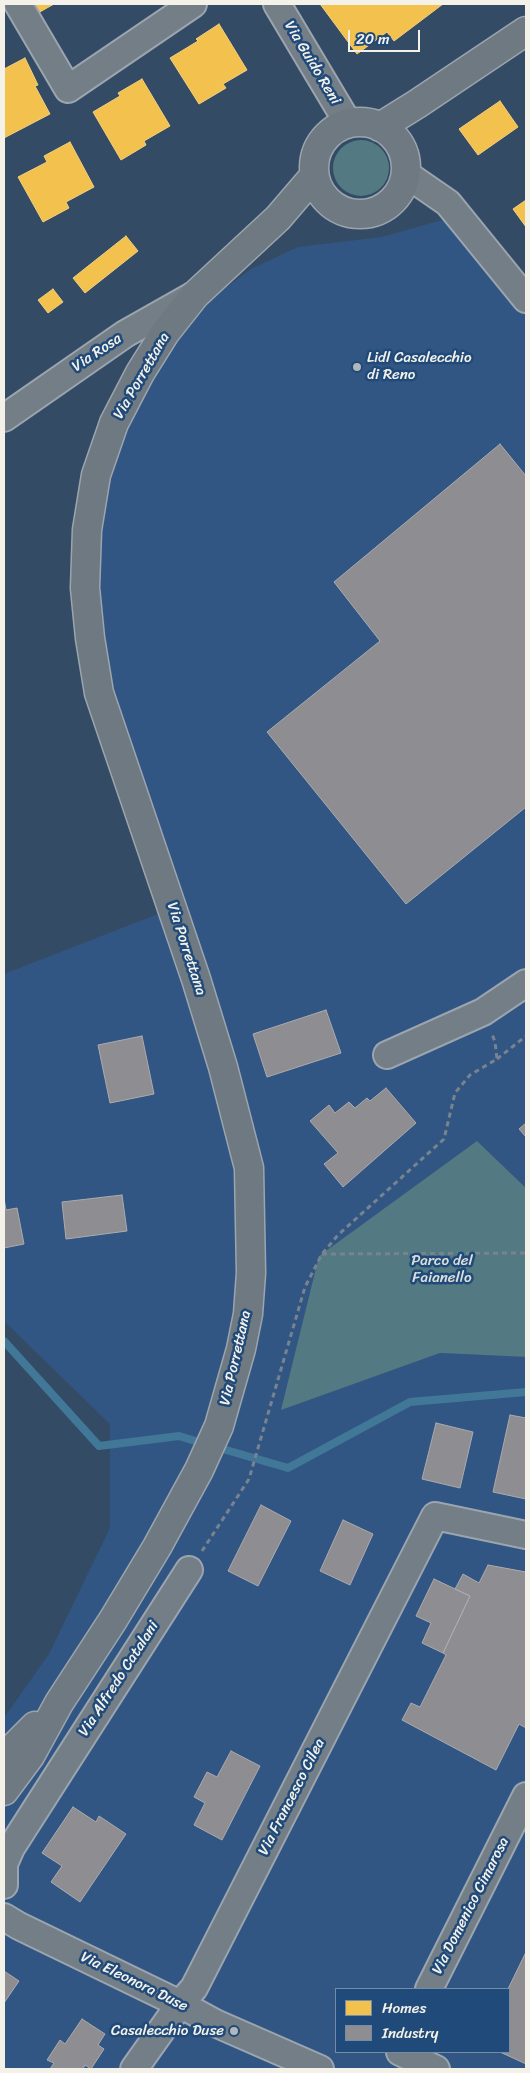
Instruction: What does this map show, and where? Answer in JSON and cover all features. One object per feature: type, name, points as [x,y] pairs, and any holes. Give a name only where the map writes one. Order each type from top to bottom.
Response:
[{"type":"main road","points":[[390,135],[417,104],[526,31]]},
{"type":"main road","points":[[360,121],[372,123],[390,135],[406,159],[406,174],[400,188],[391,201],[378,210],[366,214],[340,209],[329,202],[319,190],[314,176],[315,156],[319,145],[336,128],[360,121]]},
{"type":"main road","name":"Via Porrettana","points":[[4,1791],[30,1756],[59,1702],[113,1620],[157,1547],[199,1470],[219,1426],[241,1349],[248,1314],[251,1273],[249,1168],[223,1067],[196,979],[100,693],[90,638],[84,588],[87,530],[96,475],[113,426],[140,373],[166,334],[195,295],[278,218],[314,176]]},
{"type":"main road","name":"Via Porrettana","points":[[278,218],[329,202]]},
{"type":"main road","name":"Via Porrettana","points":[[4,1757],[59,1702]]},
{"type":"street","points":[[18,4],[68,90],[193,4]]},
{"type":"street","name":"Via Guido Reni","points":[[277,4],[348,123]]},
{"type":"street","points":[[406,174],[448,203],[526,299]]},
{"type":"street","name":"Via Rosa","points":[[4,418],[125,334],[195,295]]},
{"type":"street","points":[[387,1055],[483,1012],[526,983]]},
{"type":"street","name":"Via Francesco Cilea","points":[[134,2069],[180,2004],[194,1988],[435,1516],[526,1535]]},
{"type":"street","name":"Via Alfredo Catalani","points":[[4,1885],[4,1864],[11,1848],[189,1570]]},
{"type":"street","name":"Via Domenico Cimarosa","points":[[430,1988],[526,1796]]},
{"type":"street","name":"Via Eleonora Duse","points":[[4,1917],[215,2022],[320,2069]]},
{"type":"street","points":[[388,2069],[397,2053]]},
{"type":"street","points":[[400,2053],[436,2069]]},
{"type":"path","points":[[483,1012],[495,1042],[497,1059]]},
{"type":"path","points":[[189,1570],[249,1478],[265,1430],[305,1287],[322,1254],[338,1235],[444,1139],[455,1093],[470,1075],[497,1059],[526,1036]]},
{"type":"path","points":[[322,1254],[526,1253]]},
{"type":"shaded area","points":[[446,219],[526,313],[526,1188],[477,1141],[281,1409],[440,1353],[526,1357],[526,2069],[4,2069],[4,1718],[49,1654],[110,1528],[110,1424],[4,1321],[4,974],[176,907],[110,719],[90,497],[165,333],[251,269],[298,247],[382,237]]},
{"type":"green space","points":[[361,140],[372,142],[381,148],[387,157],[389,168],[387,179],[381,188],[372,194],[361,196],[350,194],[341,188],[335,179],[333,168],[335,157],[341,148],[350,142]]},
{"type":"green space","name":"Parco del Faianello","points":[[477,1141],[526,1188],[526,1357],[440,1353],[281,1410],[319,1256]]},
{"type":"building: Homes","points":[[33,4],[54,4],[38,13]]},
{"type":"building: Homes","points":[[320,4],[443,4],[394,41],[387,32],[357,54]]},
{"type":"building: Homes","points":[[219,24],[247,70],[223,84],[226,88],[199,104],[170,58],[198,41],[196,39]]},
{"type":"building: Homes","points":[[25,58],[38,85],[35,86],[50,114],[4,138],[4,69]]},
{"type":"building: Homes","points":[[142,79],[170,126],[144,141],[146,145],[121,160],[93,112],[120,96],[118,93]]},
{"type":"building: Homes","points":[[500,101],[518,127],[478,155],[459,129]]},
{"type":"building: Homes","points":[[70,142],[94,187],[66,202],[69,208],[43,222],[18,177],[47,162],[44,156]]},
{"type":"building: Homes","points":[[526,200],[526,227],[513,209]]},
{"type":"building: Homes","points":[[126,236],[138,251],[85,293],[73,278]]},
{"type":"building: Homes","points":[[53,289],[63,302],[48,313],[38,300]]},
{"type":"building: Industry","points":[[500,444],[526,476],[526,807],[406,904],[267,732],[380,641],[334,582]]},
{"type":"building: Industry","points":[[326,1010],[341,1053],[267,1077],[253,1034]]},
{"type":"building: Industry","points":[[142,1036],[154,1094],[110,1103],[98,1045]]},
{"type":"building: Industry","points":[[386,1088],[416,1123],[343,1187],[324,1164],[338,1153],[310,1121],[329,1105],[335,1113],[349,1102],[355,1108],[367,1098],[370,1101]]},
{"type":"building: Industry","points":[[526,1123],[526,1137],[519,1129]]},
{"type":"building: Industry","points":[[122,1195],[127,1231],[66,1239],[62,1202]]},
{"type":"building: Industry","points":[[4,1198],[6,1210],[17,1208],[24,1244],[4,1248]]},
{"type":"building: Industry","points":[[510,1415],[526,1418],[526,1499],[493,1492]]},
{"type":"building: Industry","points":[[436,1423],[473,1432],[460,1488],[422,1479]]},
{"type":"building: Industry","points":[[261,1505],[291,1521],[258,1586],[228,1571]]},
{"type":"building: Industry","points":[[343,1520],[373,1534],[350,1585],[320,1571]]},
{"type":"building: Industry","points":[[488,1565],[526,1572],[526,1728],[519,1724],[496,1770],[402,1720],[411,1703],[420,1707],[446,1655],[443,1653],[470,1596],[455,1589],[463,1574],[479,1583]]},
{"type":"building: Industry","points":[[434,1579],[470,1596],[443,1653],[422,1643],[431,1623],[416,1616]]},
{"type":"building: Industry","points":[[231,1751],[260,1766],[222,1840],[194,1825],[205,1803],[194,1797],[207,1772],[217,1777]]},
{"type":"building: Industry","points":[[73,1807],[96,1822],[99,1816],[126,1834],[80,1902],[51,1882],[62,1866],[42,1853]]},
{"type":"building: Industry","points":[[526,1952],[526,2064],[502,2053],[510,2053],[510,1988],[508,1988]]},
{"type":"building: Industry","points":[[4,1971],[19,1981],[4,2003]]},
{"type":"building: Industry","points":[[82,2019],[105,2034],[98,2045],[104,2049],[91,2069],[85,2065],[83,2069],[50,2069],[54,2063],[47,2060],[60,2040],[65,2044]]},
{"type":"waterway","points":[[4,1341],[99,1446],[179,1436],[205,1444]]},
{"type":"waterway","points":[[216,1447],[288,1468],[410,1402],[526,1392]]},
{"type":"place","name":"Lidl Casalecchio di Reno","points":[[357,367]]},
{"type":"place","name":"Casalecchio Duse","points":[[234,2031]]}]
